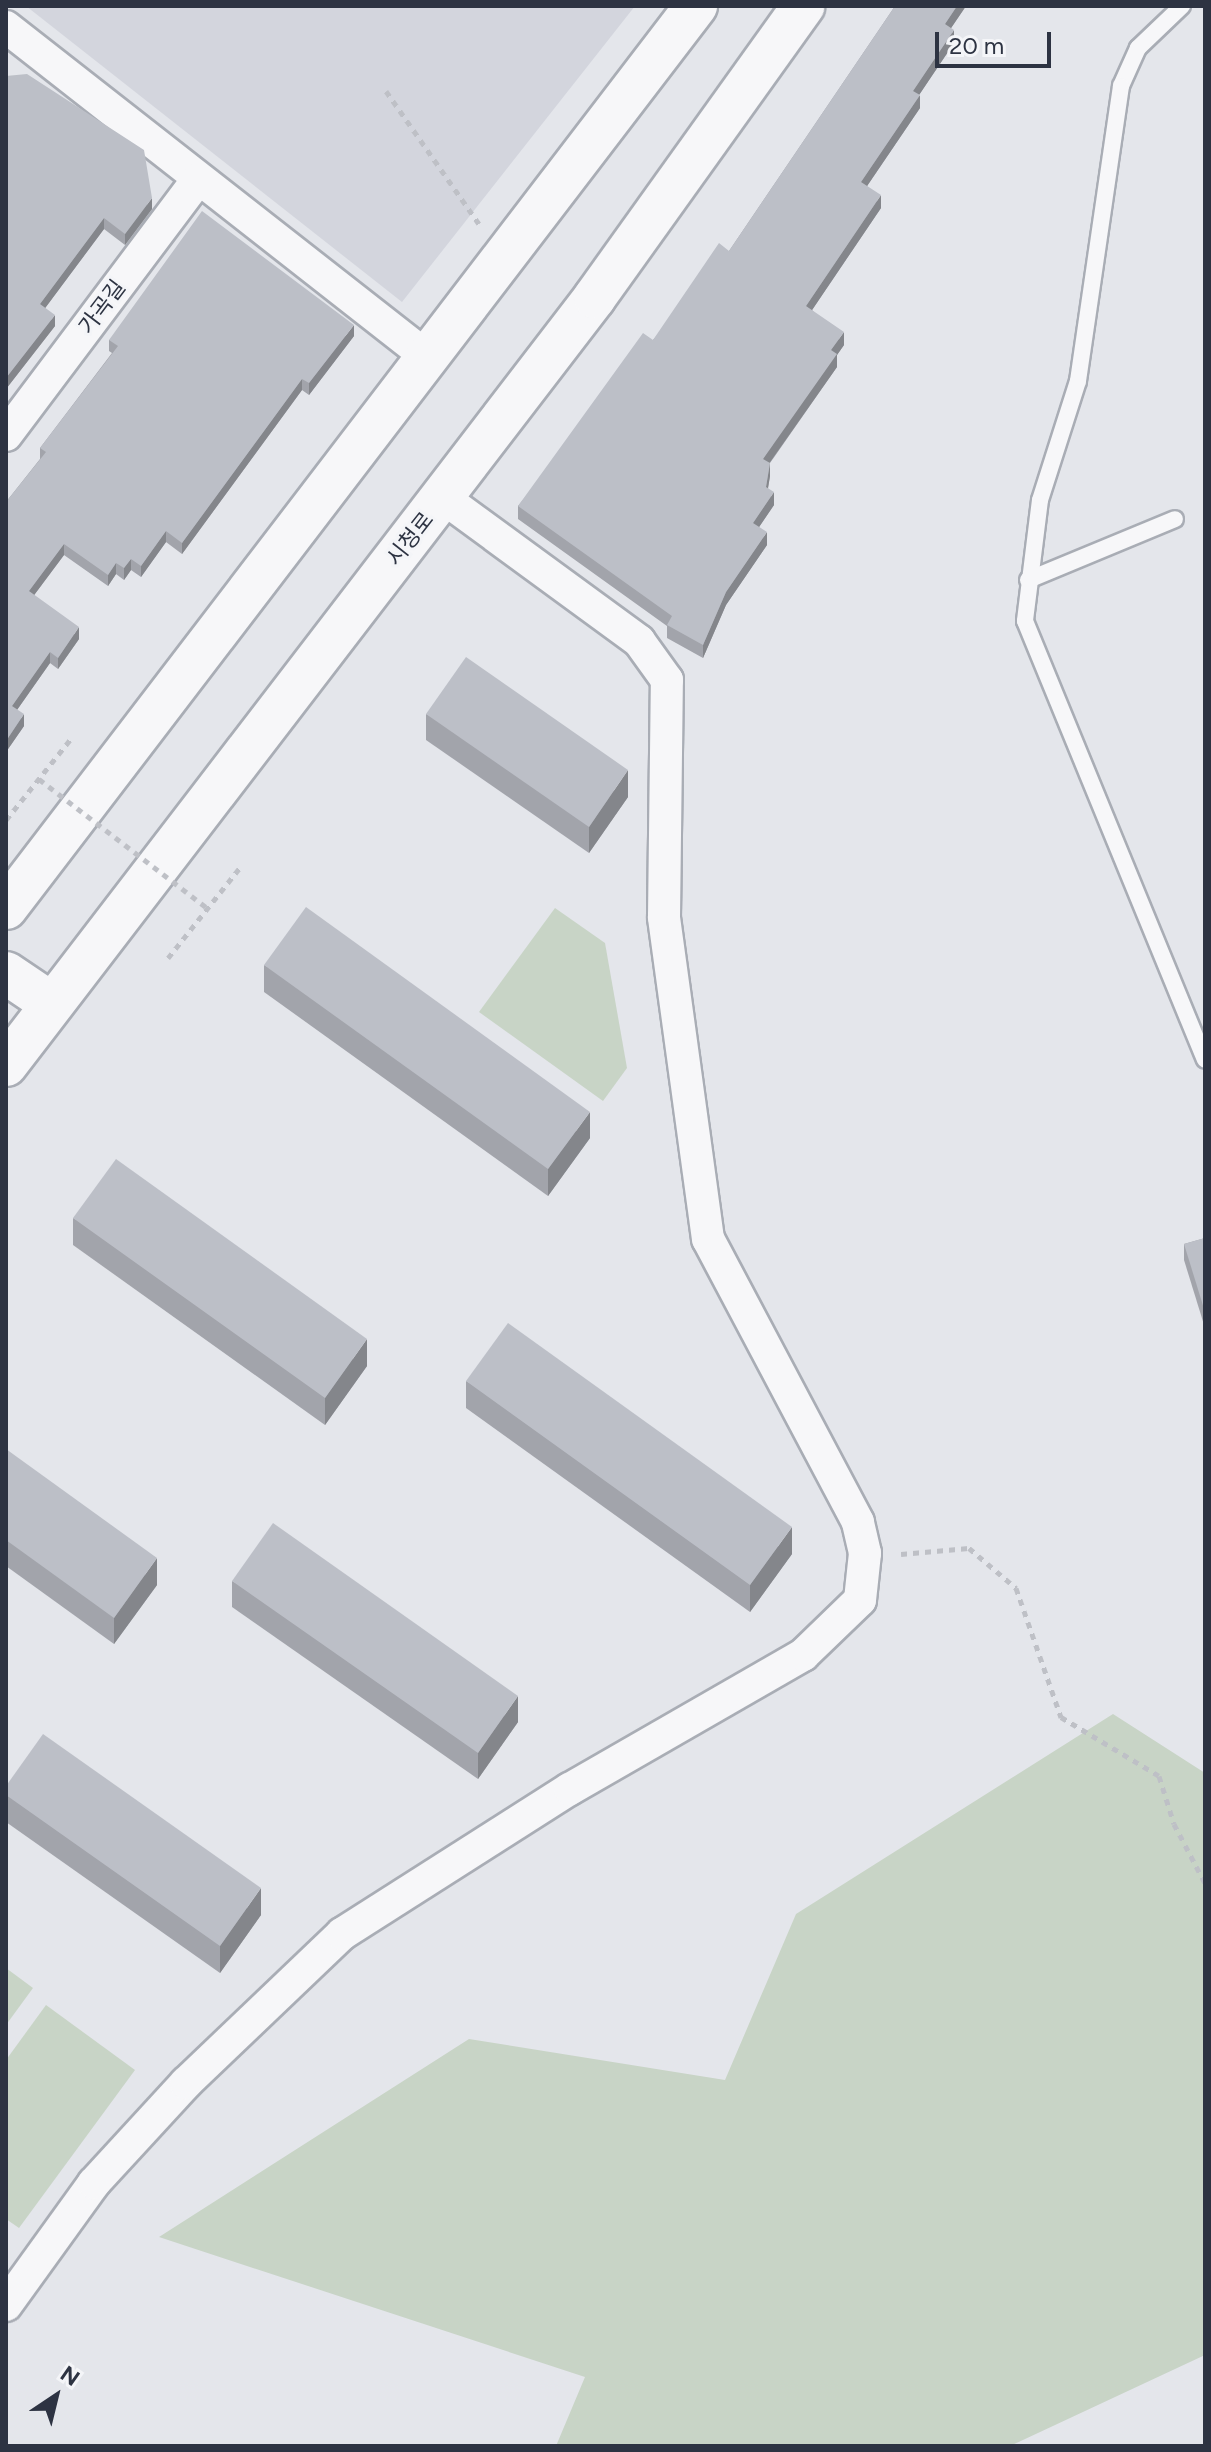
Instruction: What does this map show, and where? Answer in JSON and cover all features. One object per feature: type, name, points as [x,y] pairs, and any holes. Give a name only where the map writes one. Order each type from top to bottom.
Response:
[{"type":"street","points":[[6,908],[430,359],[696,6]]},
{"type":"street","name":"시청로","points":[[6,1065],[442,497],[803,6]]},
{"type":"street","points":[[7,30],[430,359]]},
{"type":"street","name":"가곡길","points":[[6,435],[198,179]]},
{"type":"street","points":[[6,2305],[94,2183],[186,2083],[342,1934],[821,1644],[860,1600],[865,1553],[846,1495],[708,1239],[664,917],[667,680],[639,641],[442,497]]},
{"type":"street","points":[[6,973],[52,1004]]},
{"type":"lane","points":[[1182,6],[1138,48],[1121,86],[1078,381],[1040,500],[1028,580],[1030,646],[1205,1060]]},
{"type":"lane","points":[[1028,580],[1175,519]]},
{"type":"path","points":[[386,91],[476,222]]},
{"type":"path","points":[[6,820],[73,736]]},
{"type":"path","points":[[39,779],[207,908]]},
{"type":"path","points":[[168,958],[242,865]]},
{"type":"path","points":[[865,1553],[951,1555],[969,1548],[1016,1588],[1061,1717],[1159,1776],[1174,1824],[1205,1883]]},
{"type":"shaded area","points":[[26,6],[635,6],[402,302]]},
{"type":"green space","points":[[555,908],[605,943],[627,1068],[603,1101],[479,1012]]},
{"type":"green space","points":[[1113,1714],[1205,1773],[1205,2355],[1010,2446],[556,2446],[585,2377],[159,2237],[469,2039],[725,2080],[796,1914]]},
{"type":"green space","points":[[6,1968],[33,1988],[6,2025]]},
{"type":"green space","points":[[46,2005],[135,2070],[19,2228],[6,2219],[6,2060]]},
{"type":"building","points":[[895,6],[957,6],[945,24],[954,30],[913,91],[920,95],[861,182],[881,195],[806,306],[844,332],[831,350],[837,354],[763,459],[770,463],[766,487],[774,492],[753,523],[767,532],[726,592],[703,645],[667,625],[672,616],[518,506],[643,333],[653,340],[719,243],[729,251]]},
{"type":"building","points":[[27,74],[144,150],[152,198],[125,234],[104,218],[40,304],[55,315],[6,378],[6,76]]},
{"type":"building","points":[[202,211],[354,325],[309,383],[302,379],[182,543],[166,531],[141,566],[131,559],[124,568],[116,563],[108,575],[64,544],[29,591],[79,627],[58,658],[50,652],[12,706],[24,714],[6,741],[6,502],[46,452],[40,448],[118,346],[109,340]]},
{"type":"building","points":[[466,657],[628,770],[589,827],[426,714]]},
{"type":"building","points":[[306,907],[590,1112],[548,1169],[264,965]]},
{"type":"building","points":[[116,1159],[367,1339],[325,1398],[73,1218]]},
{"type":"building","points":[[1205,1238],[1205,1312],[1184,1244]]},
{"type":"building","points":[[508,1323],[792,1527],[750,1585],[466,1381]]},
{"type":"building","points":[[6,1449],[157,1558],[114,1618],[6,1540]]},
{"type":"building","points":[[273,1523],[518,1696],[478,1753],[232,1581]]},
{"type":"building","points":[[43,1734],[261,1888],[220,1946],[6,1795],[6,1786]]}]
